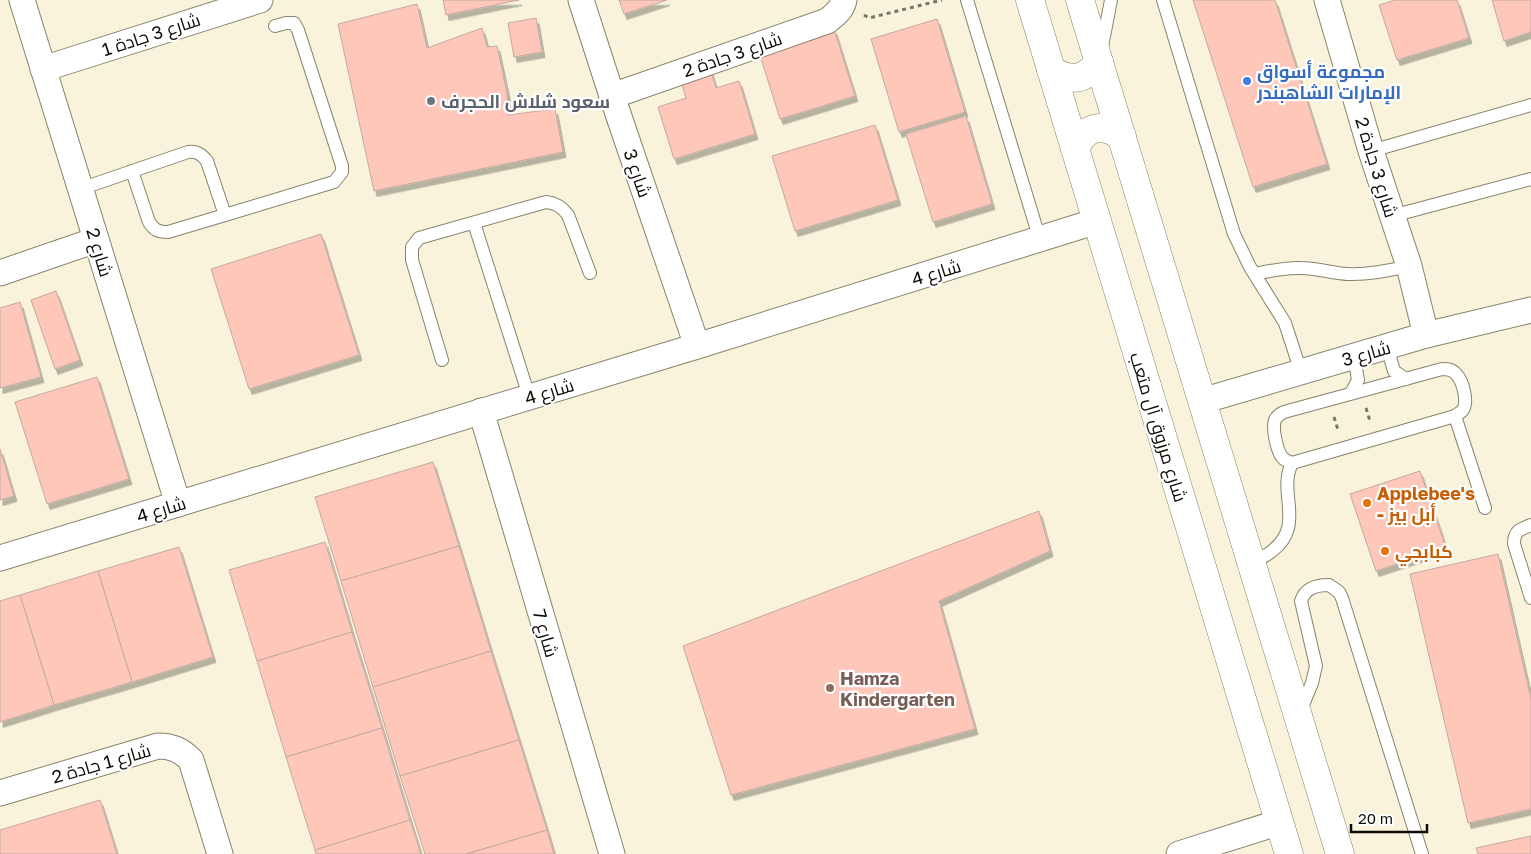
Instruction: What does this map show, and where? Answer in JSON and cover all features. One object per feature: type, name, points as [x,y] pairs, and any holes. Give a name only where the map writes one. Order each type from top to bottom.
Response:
[{"type":"main road","name":"شارع مرزوق آل متعب","points":[[1030,0],[1289,854]]},
{"type":"main road","points":[[1080,0],[1340,854]]},
{"type":"main road","points":[[1051,70],[1061,76],[1072,79],[1083,77],[1092,71],[1099,62]]},
{"type":"main road","points":[[1075,149],[1080,138],[1089,130],[1100,127],[1112,129],[1122,137]]},
{"type":"street","name":"شارع 2","points":[[22,0],[178,504]]},
{"type":"street","name":"شارع 3 جادة 1","points":[[43,69],[260,0]]},
{"type":"street","name":"شارع 3","points":[[581,0],[696,346]]},
{"type":"street","name":"شارع 3 جادة 2","points":[[1327,0],[1392,216],[1409,266],[1426,335]]},
{"type":"street","name":"شارع 3 جادة 2","points":[[612,96],[827,21],[835,15],[843,2]]},
{"type":"street","name":"شارع 4","points":[[0,558],[1097,222]]},
{"type":"street","points":[[0,273],[96,240]]},
{"type":"street","name":"شارع 3","points":[[1202,401],[1426,335],[1531,310]]},
{"type":"street","name":"شارع 7","points":[[481,411],[612,854]]},
{"type":"street","name":"شارع 1 جادة 2","points":[[0,793],[158,746],[167,746],[184,754],[191,760],[220,854]]},
{"type":"street","points":[[1179,854],[1280,822]]},
{"type":"lane","points":[[967,0],[1040,240]]},
{"type":"lane","points":[[1099,62],[1111,0]]},
{"type":"lane","points":[[1164,0],[1234,234],[1255,274],[1285,323],[1301,372]]},
{"type":"lane","points":[[132,171],[149,222],[153,229],[160,232],[168,232],[334,182],[342,172],[341,160],[297,26],[290,22],[275,26]]},
{"type":"lane","points":[[1372,151],[1531,105]]},
{"type":"lane","points":[[80,188],[188,152],[195,152],[202,155],[207,161],[225,214]]},
{"type":"lane","points":[[1392,216],[1531,179]]},
{"type":"lane","points":[[442,360],[412,260],[412,247],[419,238],[546,202],[552,202],[564,210],[568,216],[590,273]]},
{"type":"lane","points":[[474,223],[529,396]]},
{"type":"lane","points":[[1255,274],[1278,269],[1300,268],[1346,274],[1364,274],[1409,266]]},
{"type":"lane","points":[[1387,347],[1394,371],[1406,378]]},
{"type":"lane","points":[[1354,356],[1358,380],[1356,392]]},
{"type":"lane","points":[[1442,369],[1449,369],[1456,373],[1460,379],[1465,404],[1462,411],[1455,416],[1292,463],[1284,460],[1279,453],[1274,429],[1274,422],[1278,415],[1406,378],[1442,369]]},
{"type":"lane","points":[[1455,416],[1485,508]]},
{"type":"lane","points":[[1251,562],[1272,552],[1288,531],[1290,516],[1287,480],[1288,471],[1292,463]]},
{"type":"lane","points":[[1531,525],[1519,529],[1514,538],[1514,544],[1531,598]]},
{"type":"lane","points":[[1298,716],[1312,683],[1316,666],[1300,601],[1310,588],[1329,585],[1339,592],[1342,598],[1422,854]]},
{"type":"path","points":[[843,2],[869,18],[942,0]]},
{"type":"path","points":[[1356,392],[1375,438]]},
{"type":"path","points":[[1328,399],[1343,448]]},
{"type":"building","points":[[443,0],[519,0],[446,15]]},
{"type":"building","points":[[619,0],[667,0],[624,14]]},
{"type":"building","points":[[1193,0],[1275,0],[1327,164],[1253,187]]},
{"type":"building","points":[[1395,0],[1457,0],[1469,38],[1397,60],[1379,5]]},
{"type":"building","points":[[1492,0],[1531,0],[1531,32],[1504,41]]},
{"type":"building","name":"سعود شلاش الحجرف","points":[[417,4],[427,48],[482,28],[487,47],[497,46],[507,93],[508,115],[555,109],[563,152],[374,191],[338,24]]},
{"type":"building","points":[[536,18],[542,52],[514,57],[508,23]]},
{"type":"building","points":[[937,19],[965,112],[899,132],[871,39]]},
{"type":"building","points":[[834,29],[855,96],[780,119],[759,52]]},
{"type":"building","points":[[710,69],[716,88],[739,81],[755,134],[674,159],[658,107],[686,98],[680,78]]},
{"type":"building","points":[[966,116],[992,204],[933,222],[906,134]]},
{"type":"building","points":[[875,125],[898,200],[795,231],[772,156]]},
{"type":"building","points":[[321,234],[359,355],[249,389],[211,269]]},
{"type":"building","points":[[56,291],[80,360],[55,369],[31,300]]},
{"type":"building","points":[[20,302],[41,377],[0,388],[0,308]]},
{"type":"building","points":[[97,377],[129,479],[47,504],[15,402]]},
{"type":"building","points":[[0,449],[14,496],[0,500]]},
{"type":"building","points":[[433,462],[459,546],[341,581],[315,497]]},
{"type":"building","points":[[1420,471],[1446,548],[1376,571],[1350,494]]},
{"type":"building","name":"Hamza Kindergarten","points":[[1039,511],[1050,551],[939,601],[975,729],[731,795],[683,646]]},
{"type":"building","points":[[325,542],[352,632],[257,661],[229,570]]},
{"type":"building","points":[[459,546],[491,651],[373,687],[341,581]]},
{"type":"building","points":[[179,547],[213,657],[132,682],[98,571]]},
{"type":"building","points":[[1498,554],[1531,699],[1531,809],[1468,823],[1410,574]]},
{"type":"building","points":[[98,571],[132,682],[54,705],[20,595]]},
{"type":"building","points":[[20,595],[54,705],[0,722],[0,601]]},
{"type":"building","points":[[352,632],[382,728],[286,757],[257,661]]},
{"type":"building","points":[[491,651],[519,740],[400,776],[373,687]]},
{"type":"building","points":[[382,728],[410,820],[315,850],[286,757]]},
{"type":"building","points":[[519,740],[547,830],[466,854],[425,854],[400,776]]},
{"type":"building","points":[[100,800],[117,854],[0,854],[0,830]]},
{"type":"building","points":[[410,820],[421,854],[316,854],[315,850]]},
{"type":"building","points":[[547,830],[554,854],[466,854]]},
{"type":"building","points":[[1531,836],[1531,854],[1478,854],[1476,848]]},
{"type":"place","name":"مجموعة أسواق الإمارات الشاهبندر","points":[[1247,81]]},
{"type":"place","name":"سعود شلاش الحجرف","points":[[431,101]]},
{"type":"place","name":"Applebee's - أبل بيز","points":[[1367,503]]},
{"type":"place","name":"كبابجي","points":[[1385,551]]},
{"type":"place","name":"Hamza Kindergarten","points":[[830,688]]}]
